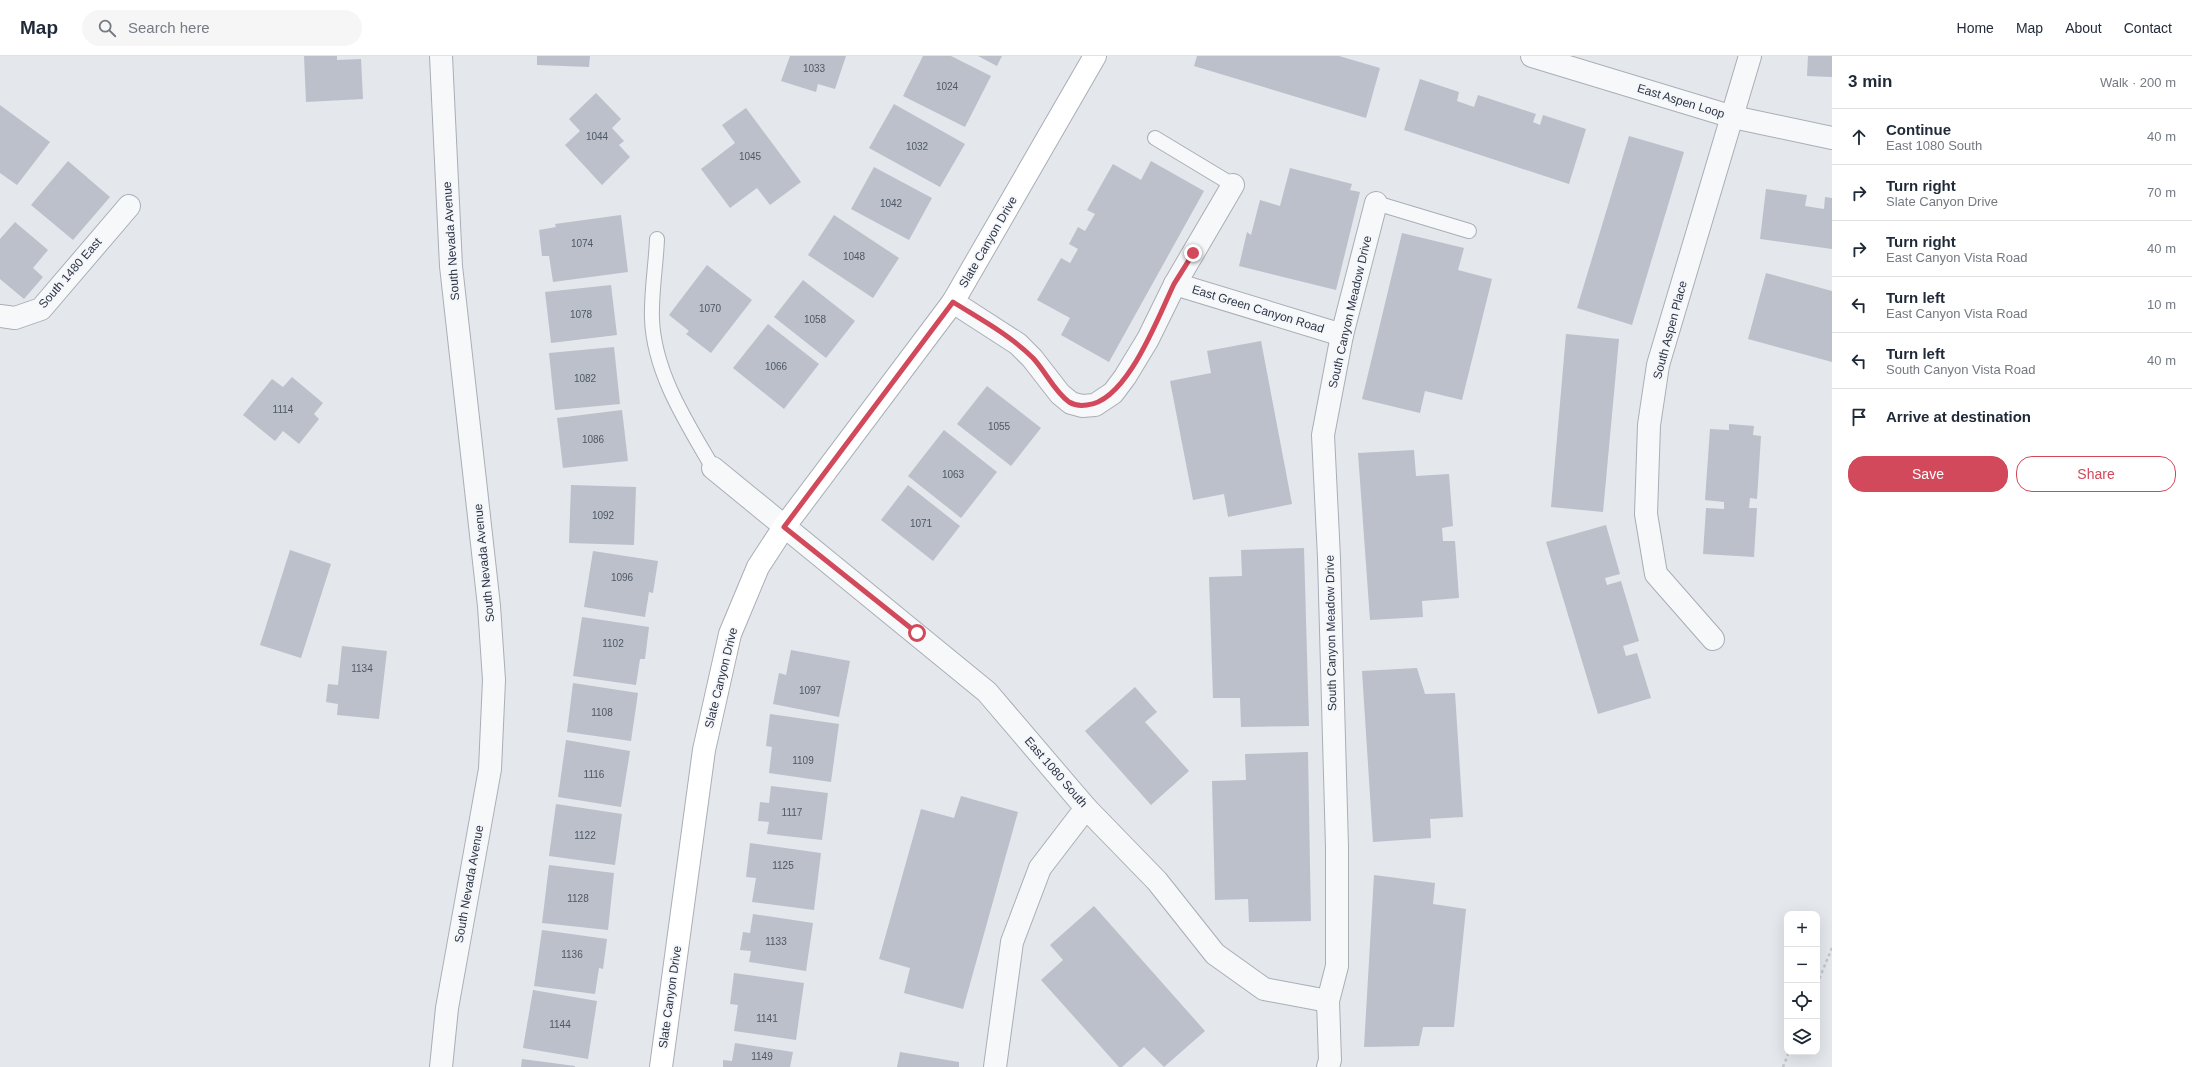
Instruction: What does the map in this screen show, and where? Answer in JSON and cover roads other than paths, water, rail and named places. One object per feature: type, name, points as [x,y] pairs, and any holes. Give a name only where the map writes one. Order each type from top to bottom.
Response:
[{"type":"street","name":"South Nevada Avenue","points":[[441,56],[451,266],[490,606],[494,680],[490,769],[447,1008],[441,1067]]},
{"type":"street","name":"Slate Canyon Drive","points":[[661,1067],[704,750],[730,634],[758,567],[784,527],[953,302],[1095,56]]},
{"type":"street","name":"East Aspen Loop","points":[[1532,56],[1733,117],[1832,138]]},
{"type":"street","name":"South Aspen Place","points":[[1713,639],[1656,574],[1646,514],[1646,471],[1649,425],[1658,365],[1750,56]]},
{"type":"street","points":[[953,302],[1018,344],[1032,358],[1060,394],[1071,403],[1082,406],[1095,405],[1113,393],[1125,377],[1148,339],[1175,284],[1234,185]]},
{"type":"street","name":"South Canyon Meadow Drive","points":[[1328,1067],[1330,1060],[1328,1001],[1337,966],[1337,855],[1330,558],[1323,435],[1342,335],[1376,203]]},
{"type":"street","name":"South 1480 East","points":[[0,316],[15,318],[41,309],[129,206]]},
{"type":"street","name":"East Green Canyon Road","points":[[1175,284],[1342,335]]},
{"type":"street","name":"East 1080 South","points":[[713,468],[784,527],[917,633],[987,692],[1086,808],[1157,881],[1215,954],[1264,988],[1328,1001]]},
{"type":"street","points":[[995,1067],[1012,942],[1040,868],[1086,808]]},
{"type":"lane","points":[[1155,138],[1234,185]]},
{"type":"lane","points":[[1376,203],[1469,231]]},
{"type":"lane","points":[[657,239],[652,319],[657,352],[678,407],[713,468]]}]
